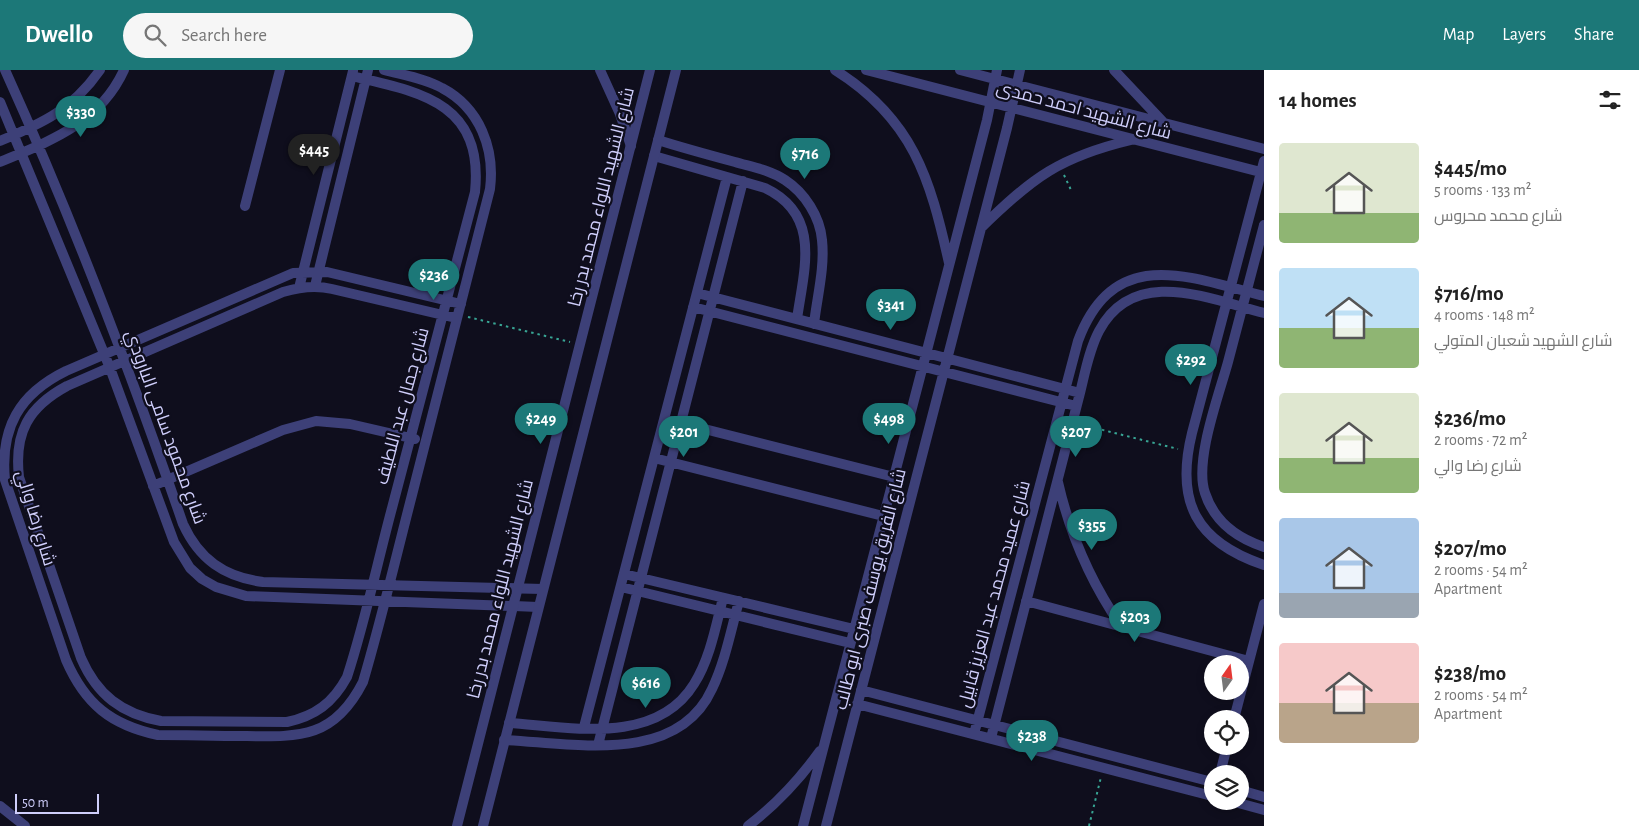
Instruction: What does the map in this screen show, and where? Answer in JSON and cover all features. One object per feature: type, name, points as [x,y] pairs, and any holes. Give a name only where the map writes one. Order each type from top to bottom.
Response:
[{"type":"street","name":"شارع محمود سامى البارودي","points":[[5,70],[39,145],[88,266],[190,540],[201,554],[229,574],[245,580],[263,582],[543,589]]},
{"type":"street","points":[[0,141],[31,128],[64,109],[84,91],[100,70]]},
{"type":"street","points":[[0,162],[61,136],[95,111],[109,95],[124,70]]},
{"type":"street","points":[[245,206],[280,70]]},
{"type":"street","name":"شارع جمال عبد اللطيف","points":[[384,70],[425,80],[444,88],[460,100],[474,116],[484,134],[490,153],[490,189],[389,584]]},
{"type":"street","points":[[600,70],[617,107],[631,146]]},
{"type":"street","name":"شارع الشهيد اللواء محمد بدر رخا","points":[[457,826],[650,70]]},
{"type":"street","points":[[835,70],[867,93],[887,113],[905,136],[919,160],[930,186],[949,264]]},
{"type":"street","name":"شارع الشهيد احمد حمدى","points":[[866,70],[1262,173]]},
{"type":"street","name":"شارع الشهيد احمد حمدى","points":[[960,70],[996,74],[1016,84],[1264,148]]},
{"type":"street","name":"شارع الفريق يوسف صبرى ابو طالب","points":[[826,826],[942,372],[1012,108],[1020,70]]},
{"type":"street","points":[[1114,70],[1164,123]]},
{"type":"street","points":[[483,826],[676,71]]},
{"type":"street","points":[[300,288],[353,73]]},
{"type":"street","name":"شارع جمال عبد اللطيف","points":[[353,73],[367,74],[435,100],[449,111],[461,125],[470,141],[475,158],[475,192],[372,584]]},
{"type":"street","points":[[315,286],[367,74]]},
{"type":"street","name":"شارع الفريق يوسف صبرى ابو طالب","points":[[803,826],[949,264],[996,74]]},
{"type":"street","name":"شارع محمود سامى البارودي","points":[[0,102],[110,368],[181,556],[196,574],[216,587],[246,596],[538,607]]},
{"type":"street","points":[[980,229],[1031,182],[1058,164],[1097,148],[1132,139]]},
{"type":"street","points":[[658,140],[768,172],[786,180],[799,192],[810,206],[818,222],[822,239],[821,274],[814,324]]},
{"type":"street","points":[[654,156],[743,181],[780,195],[791,204],[799,217],[806,248],[797,320]]},
{"type":"street","points":[[1264,161],[1187,451],[1185,474],[1187,495],[1194,515],[1206,532],[1224,547],[1242,558],[1264,565]]},
{"type":"street","points":[[584,728],[727,177]]},
{"type":"street","points":[[598,745],[743,181]]},
{"type":"street","points":[[1264,226],[1208,435],[1202,473],[1204,491],[1211,508],[1222,522],[1236,534],[1264,547]]},
{"type":"street","points":[[72,274],[88,266]]},
{"type":"street","name":"شارع رضا والي","points":[[389,584],[362,682],[346,709],[320,728],[305,734],[289,737],[158,734],[131,728],[101,711],[86,696],[74,679],[5,480],[3,461],[6,442],[16,415],[33,392],[48,380],[284,276],[304,271],[319,271],[461,304]]},
{"type":"street","name":"شارع عميد محمد عبد العزيز قابيل","points":[[974,734],[1078,341],[1088,317],[1105,297],[1120,286],[1137,278],[1162,273],[1182,275],[1264,296]]},
{"type":"street","name":"شارع رضا والي","points":[[372,584],[347,677],[333,698],[324,707],[301,719],[287,722],[161,721],[126,711],[112,702],[88,675],[19,477],[17,459],[19,440],[26,423],[37,407],[51,395],[283,292],[315,286],[443,315],[457,316]]},
{"type":"street","name":"شارع عميد محمد عبد العزيز قابيل","points":[[991,738],[1076,406],[1098,333],[1113,311],[1124,303],[1151,292],[1176,291],[1264,313]]},
{"type":"street","points":[[697,293],[1080,393]]},
{"type":"street","points":[[693,307],[1076,406]]},
{"type":"street","points":[[664,419],[894,477]]},
{"type":"street","points":[[153,486],[283,430],[316,421],[350,424],[425,441]]},
{"type":"street","points":[[654,458],[883,516]]},
{"type":"street","points":[[1058,479],[1064,510],[1077,549],[1102,600],[1121,626]]},
{"type":"street","points":[[1018,566],[1034,570]]},
{"type":"street","points":[[624,574],[854,630]]},
{"type":"street","points":[[621,587],[850,644]]},
{"type":"street","points":[[46,602],[60,597]]},
{"type":"street","points":[[508,723],[601,728],[645,723],[670,711],[695,684],[723,598]]},
{"type":"street","points":[[504,740],[598,745],[636,744],[652,740],[681,726],[694,716],[712,690],[739,601]]},
{"type":"street","points":[[1026,601],[1227,655]]},
{"type":"street","points":[[1249,661],[1264,604]]},
{"type":"street","name":"شارع عميد محمد عبد العزيز قابيل","points":[[861,690],[1204,780]]},
{"type":"street","name":"شارع عميد محمد عبد العزيز قابيل","points":[[857,704],[1204,794]]},
{"type":"street","points":[[243,722],[244,736]]},
{"type":"street","points":[[748,826],[771,808],[799,779],[824,746]]},
{"type":"street","points":[[1249,793],[1264,797]]},
{"type":"street","points":[[0,806],[25,826]]},
{"type":"street","points":[[1249,806],[1264,810]]},
{"type":"path","points":[[1058,164],[1071,190]]},
{"type":"path","points":[[457,316],[580,344]]},
{"type":"path","points":[[1072,422],[1187,451]]},
{"type":"path","points":[[1089,826],[1103,768]]}]
